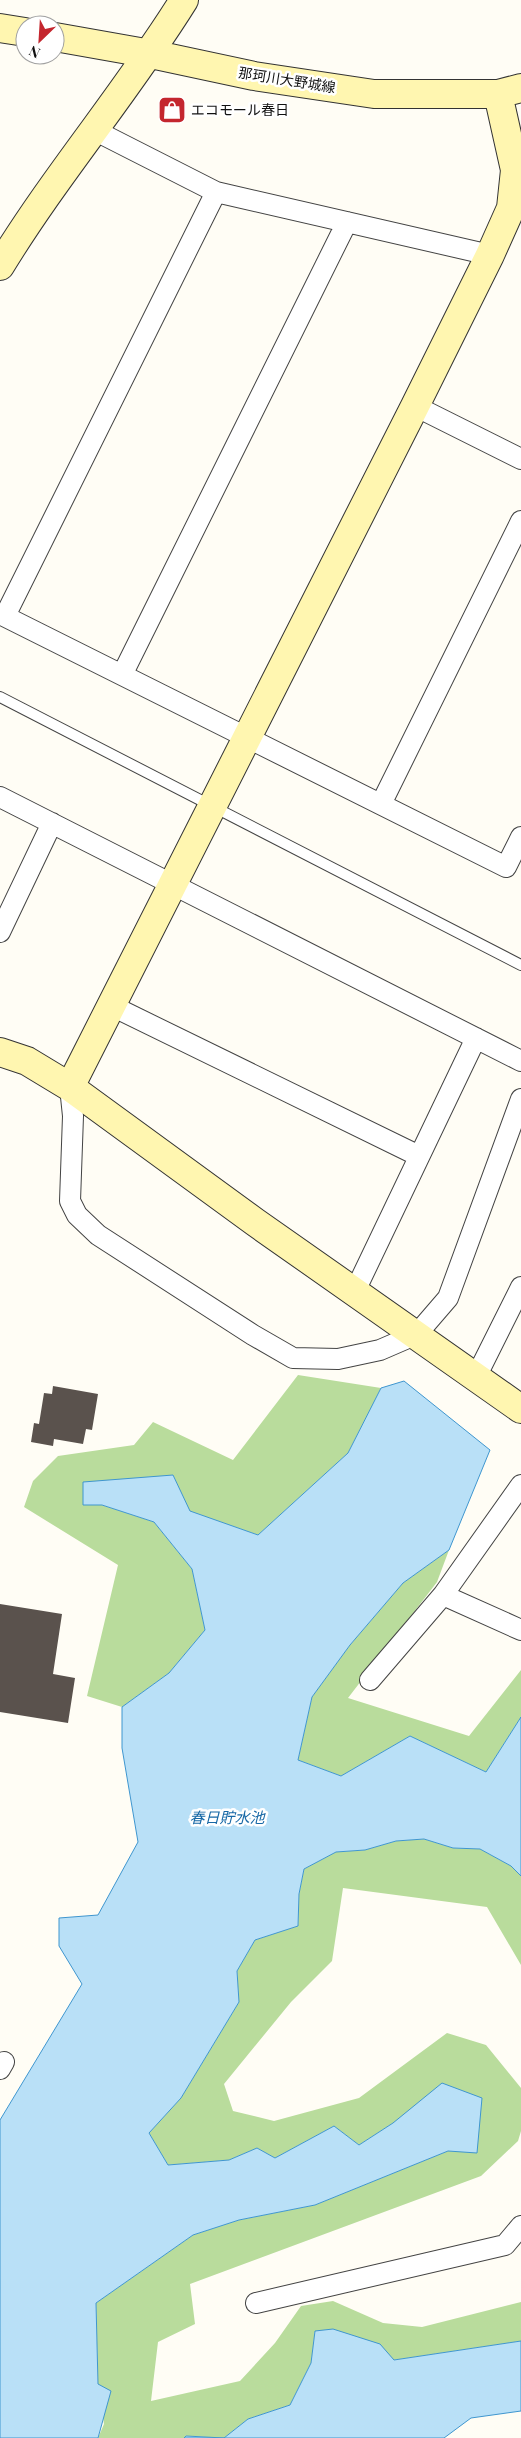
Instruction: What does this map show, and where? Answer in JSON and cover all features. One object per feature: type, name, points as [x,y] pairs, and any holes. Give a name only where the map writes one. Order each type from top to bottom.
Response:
[{"type":"street","points":[[4,249],[92,129],[151,54],[184,0]]},
{"type":"street","points":[[0,28],[15,30]]},
{"type":"street","name":"那珂川大野城線","points":[[65,40],[151,54],[254,76],[374,94],[510,91]]},
{"type":"street","points":[[510,91],[515,170],[511,208],[490,255],[415,406],[70,1087],[73,1116],[70,1201],[77,1215],[98,1235],[253,1335],[293,1358],[338,1359],[380,1350],[417,1334],[448,1298],[521,1099]]},
{"type":"street","points":[[92,129],[216,192],[490,255]]},
{"type":"street","points":[[216,192],[3,615],[506,867],[521,837]]},
{"type":"street","points":[[122,675],[347,222]]},
{"type":"street","points":[[415,406],[521,459]]},
{"type":"street","points":[[381,804],[521,521]]},
{"type":"street","points":[[0,797],[521,1061]]},
{"type":"street","points":[[0,932],[52,823]]},
{"type":"street","points":[[112,1006],[419,1156]]},
{"type":"street","points":[[355,1291],[476,1038]]},
{"type":"street","points":[[0,1052],[27,1061],[70,1087],[254,1222],[417,1334],[521,1409]]},
{"type":"street","points":[[476,1377],[521,1287]]},
{"type":"street","points":[[370,1680],[443,1595],[521,1485]]},
{"type":"street","points":[[443,1595],[521,1630]]},
{"type":"street","points":[[256,2303],[505,2246],[521,2226]]},
{"type":"lane","points":[[0,698],[521,965]]},
{"type":"green space","points":[[298,1375],[381,1388],[348,1453],[258,1535],[189,1511],[173,1475],[83,1505],[102,1505],[154,1522],[192,1569],[205,1630],[169,1673],[122,1707],[87,1696],[118,1565],[24,1507],[33,1481],[58,1456],[134,1445],[153,1422],[233,1460]]},
{"type":"green space","points":[[449,1550],[437,1582],[348,1698],[469,1736],[521,1670],[521,1717],[486,1772],[410,1736],[341,1776],[298,1760],[312,1697],[350,1645],[403,1583]]},
{"type":"green space","points":[[424,1839],[453,1848],[480,1849],[511,1866],[521,1876],[521,1965],[487,1907],[343,1888],[332,1961],[291,2002],[224,2084],[233,2111],[274,2121],[359,2098],[447,2033],[486,2045],[521,2088],[521,2131],[518,2141],[481,2176],[190,2284],[195,2324],[158,2342],[151,2401],[240,2381],[275,2343],[301,2306],[333,2301],[383,2323],[422,2327],[521,2302],[521,2341],[394,2360],[315,2331],[311,2363],[290,2405],[248,2419],[224,2438],[186,2436],[184,2438],[98,2438],[104,2424],[98,2384],[96,2303],[193,2235],[239,2220],[315,2205],[448,2151],[393,2123],[359,2145],[334,2126],[275,2158],[257,2148],[229,2160],[168,2165],[149,2133],[181,2098],[239,2002],[237,1971],[255,1940],[298,1926],[299,1894],[304,1869],[336,1852],[365,1850],[396,1841]]},
{"type":"water","name":"春日貯水池","points":[[404,1381],[490,1450],[449,1550],[403,1583],[350,1645],[312,1697],[298,1760],[341,1776],[410,1736],[486,1772],[521,1717],[521,1876],[511,1866],[480,1849],[453,1848],[424,1839],[396,1841],[365,1850],[336,1852],[304,1869],[299,1894],[298,1926],[255,1940],[237,1971],[239,2002],[181,2098],[149,2133],[168,2165],[229,2160],[257,2148],[275,2158],[334,2126],[359,2145],[393,2123],[442,2083],[482,2098],[477,2153],[448,2151],[315,2205],[239,2220],[193,2235],[96,2303],[98,2384],[111,2391],[98,2438],[0,2438],[0,2120],[82,1984],[59,1946],[59,1918],[98,1915],[138,1842],[122,1748],[122,1707],[169,1673],[205,1630],[192,1569],[154,1522],[102,1505],[83,1505],[83,1482],[173,1475],[190,1511],[258,1535],[348,1453],[381,1388]]},
{"type":"water","points":[[333,2329],[380,2344],[394,2360],[521,2341],[521,2411],[471,2418],[444,2438],[224,2438],[248,2419],[290,2405],[311,2363],[315,2331]]},
{"type":"water","points":[[186,2436],[224,2438],[184,2438]]},
{"type":"building","points":[[53,1386],[98,1394],[92,1430],[86,1429],[83,1444],[54,1439],[53,1446],[31,1442],[34,1423],[39,1424],[44,1393],[52,1394]]},
{"type":"building","points":[[0,1604],[62,1614],[53,1674],[75,1678],[68,1723],[0,1712]]},
{"type":"place","name":"エコモール春日","points":[[172,110]]}]
